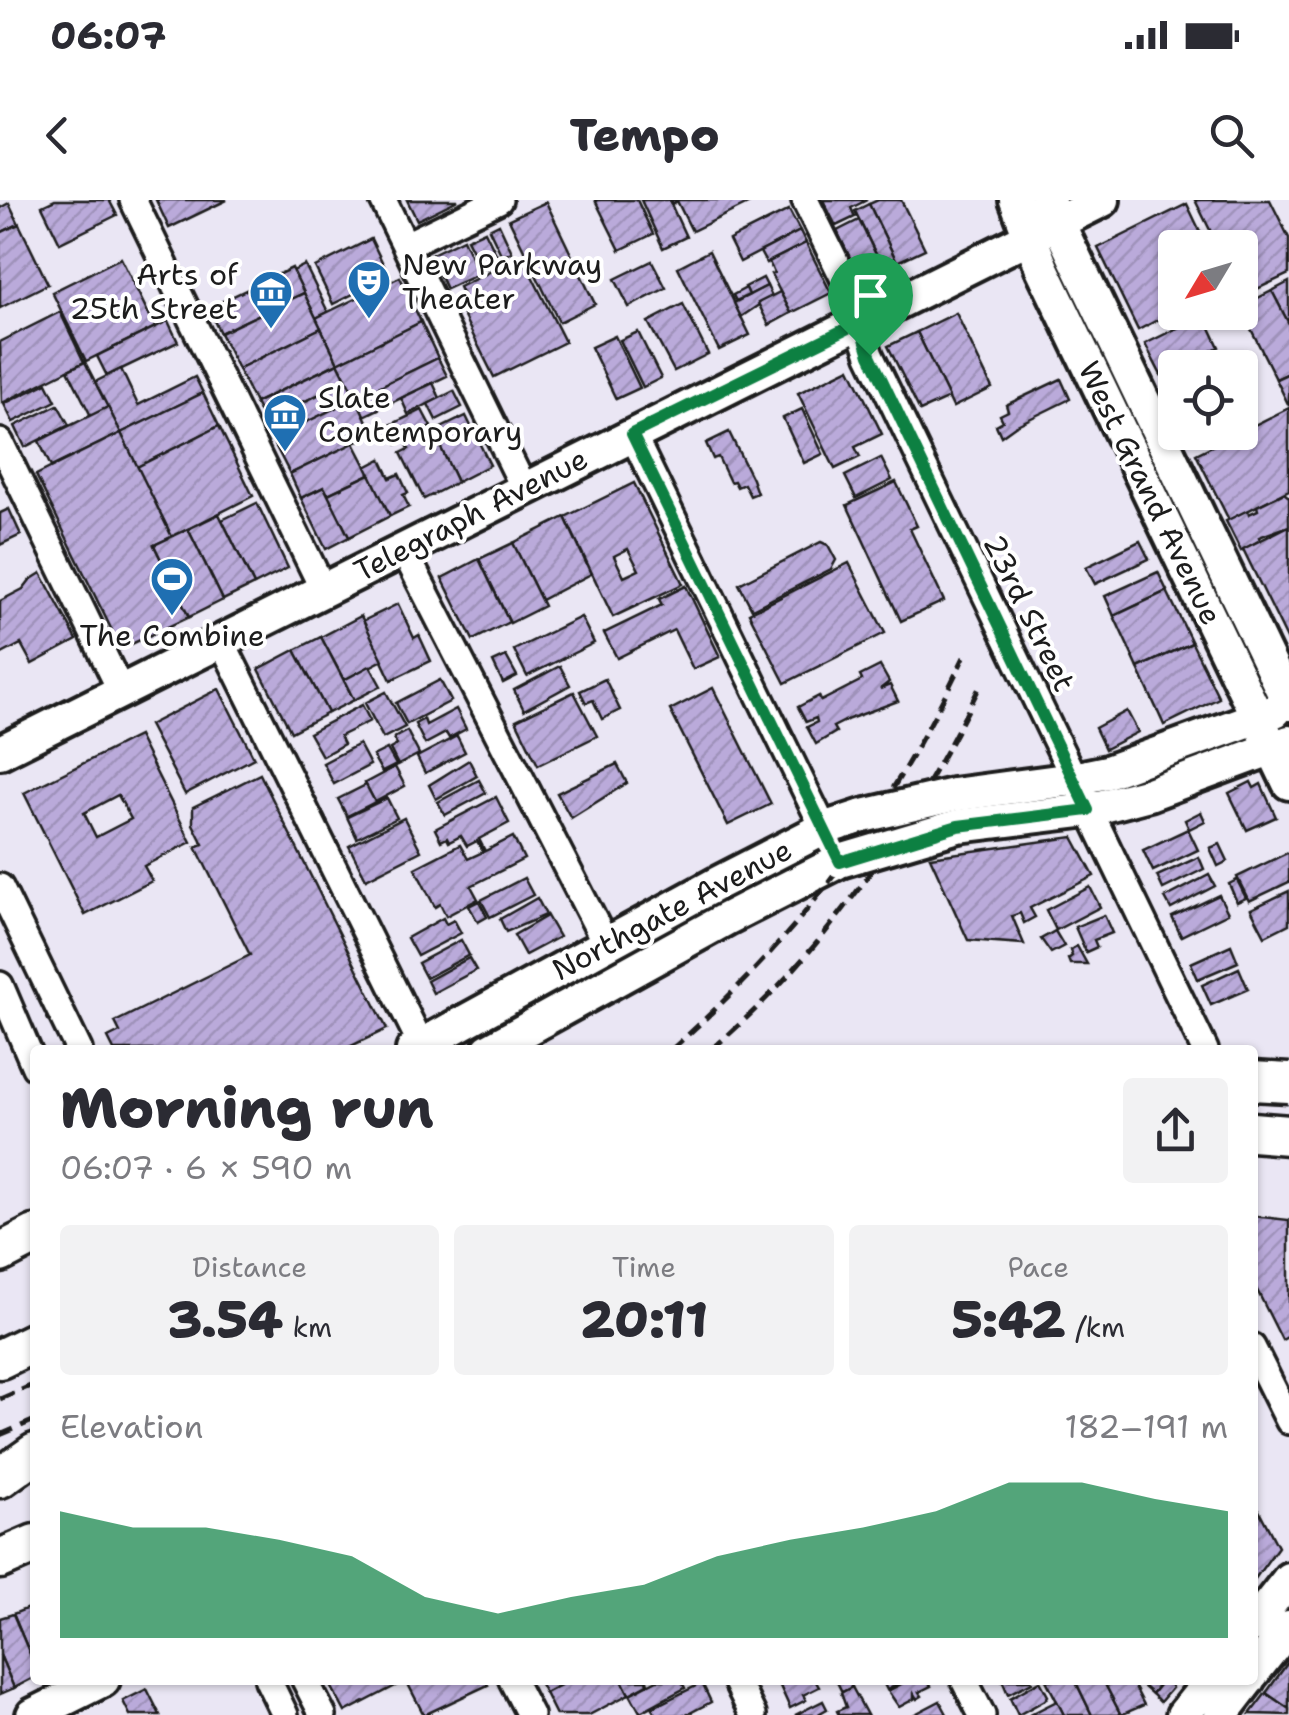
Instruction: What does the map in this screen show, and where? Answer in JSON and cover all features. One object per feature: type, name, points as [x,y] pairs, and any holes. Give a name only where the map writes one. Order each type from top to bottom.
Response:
[{"type":"highway","points":[[1258,1081],[1289,1083]]},
{"type":"highway","points":[[1258,1132],[1289,1135]]},
{"type":"highway","points":[[0,1253],[30,1238]]},
{"type":"highway","points":[[0,1331],[30,1317]]},
{"type":"highway","points":[[0,1359],[30,1344]]},
{"type":"highway","points":[[0,1462],[30,1452]]},
{"type":"highway","points":[[0,1478],[30,1454]]},
{"type":"highway","points":[[0,1559],[30,1546]]},
{"type":"main road","name":"West Grand Avenue","points":[[1016,200],[1045,220],[1289,705]]},
{"type":"main road","name":"Telegraph Avenue","points":[[0,752],[860,322],[1045,220],[1104,200]]},
{"type":"main road","name":"West Grand Avenue","points":[[1045,220],[1042,268],[1258,718],[1281,745],[1289,783]]},
{"type":"main road","name":"Northgate Avenue","points":[[498,1045],[726,919],[955,811],[1107,772],[1289,705]]},
{"type":"main road","name":"Northgate Avenue","points":[[427,1045],[823,828],[863,816],[1088,810],[1149,794],[1281,745]]},
{"type":"main road","points":[[1258,1098],[1289,1083]]},
{"type":"main road","points":[[1258,1618],[1289,1579]]},
{"type":"main road","points":[[1258,1666],[1289,1627]]},
{"type":"main road","points":[[47,1712],[94,1685]]},
{"type":"main road","points":[[1200,1697],[1234,1685]]},
{"type":"street","points":[[133,200],[323,589]]},
{"type":"street","points":[[383,200],[524,488]]},
{"type":"street","points":[[406,246],[498,200]]},
{"type":"street","name":"23rd Street","points":[[804,200],[846,283],[870,355],[1203,1045]]},
{"type":"street","points":[[632,434],[840,862]]},
{"type":"street","points":[[0,442],[121,691]]},
{"type":"street","points":[[403,549],[606,944]]},
{"type":"street","points":[[221,640],[418,1045]]},
{"type":"street","points":[[0,887],[77,1045]]},
{"type":"street","points":[[0,984],[30,1055]]},
{"type":"street","points":[[1258,1359],[1289,1421]]},
{"type":"street","points":[[271,1685],[286,1715]]},
{"type":"street","points":[[307,1685],[322,1715]]},
{"type":"street","points":[[515,1685],[530,1715]]},
{"type":"street","points":[[738,1685],[753,1715]]},
{"type":"street","points":[[967,1685],[982,1715]]},
{"type":"building","points":[[55,200],[109,200],[117,215],[60,243],[42,206]]},
{"type":"building","points":[[156,200],[227,200],[169,228]]},
{"type":"building","points":[[407,200],[458,200],[417,220]]},
{"type":"building","points":[[595,200],[637,200],[653,234],[620,250]]},
{"type":"building","points":[[641,200],[669,200],[686,237],[663,248]]},
{"type":"building","points":[[671,200],[756,200],[692,231],[677,201],[673,204]]},
{"type":"building","points":[[823,200],[867,200],[851,208],[855,217],[836,226]]},
{"type":"building","points":[[901,200],[925,249],[897,262],[869,204]]},
{"type":"building","points":[[1195,200],[1270,200],[1289,238],[1289,274],[1258,289],[1258,230],[1210,230]]},
{"type":"building","points":[[546,202],[595,304],[559,322],[509,219]]},
{"type":"building","points":[[9,203],[19,224],[0,233],[0,208]]},
{"type":"building","points":[[869,204],[897,262],[883,269],[855,211]]},
{"type":"building","points":[[1187,204],[1199,230],[1158,230],[1158,320],[1138,330],[1098,248]]},
{"type":"building","points":[[789,210],[800,231],[740,262],[729,240]]},
{"type":"building","points":[[859,220],[883,269],[860,279],[837,231]]},
{"type":"building","points":[[19,224],[48,284],[0,308],[0,233]]},
{"type":"building","points":[[499,224],[512,252],[502,256],[489,229]]},
{"type":"building","points":[[485,231],[500,262],[483,270],[467,239]]},
{"type":"building","points":[[800,231],[806,243],[766,263],[760,252]]},
{"type":"building","points":[[371,239],[389,276],[333,304],[315,267]]},
{"type":"building","points":[[463,239],[479,274],[446,289],[430,255]]},
{"type":"building","points":[[806,243],[831,293],[791,313],[769,262]]},
{"type":"building","points":[[709,251],[750,335],[719,350],[678,267]]},
{"type":"building","points":[[522,256],[565,342],[494,377],[456,301],[464,298],[459,287]]},
{"type":"building","points":[[121,258],[155,327],[86,361],[52,292]]},
{"type":"building","points":[[652,261],[666,288],[629,307],[615,279]]},
{"type":"building","points":[[305,265],[328,312],[316,318],[293,271]]},
{"type":"building","points":[[292,268],[304,293],[220,333],[208,308]]},
{"type":"building","name":"New Parkway Theater","points":[[400,277],[421,322],[338,363],[316,318]]},
{"type":"building","points":[[763,278],[767,286],[749,295],[745,287]]},
{"type":"building","points":[[1289,282],[1289,324],[1272,291]]},
{"type":"building","points":[[767,286],[772,296],[741,317],[734,303]]},
{"type":"building","points":[[746,288],[749,295],[736,301],[733,295]]},
{"type":"building","points":[[1272,291],[1289,324],[1289,373],[1276,379],[1252,330],[1258,330],[1258,298]]},
{"type":"building","points":[[780,292],[791,313],[769,325],[758,303]]},
{"type":"building","name":"Arts of 25th Street","points":[[304,293],[321,328],[238,369],[220,333]]},
{"type":"building","points":[[683,304],[708,354],[674,371],[648,322]]},
{"type":"building","points":[[60,312],[84,362],[2,403],[0,342]]},
{"type":"building","points":[[956,313],[992,388],[953,407],[917,332]]},
{"type":"building","points":[[168,321],[178,342],[107,376],[97,356]]},
{"type":"building","points":[[421,322],[438,358],[356,398],[338,363]]},
{"type":"building","points":[[321,328],[338,363],[255,403],[238,369]]},
{"type":"building","points":[[1173,330],[1211,330],[1219,347],[1158,350],[1158,369],[1145,344]]},
{"type":"building","points":[[638,332],[661,378],[643,387],[620,340]]},
{"type":"building","points":[[917,332],[949,398],[920,411],[888,346]]},
{"type":"building","points":[[615,336],[640,388],[616,399],[591,347]]},
{"type":"building","points":[[438,358],[447,376],[364,416],[356,398]]},
{"type":"building","points":[[85,362],[108,407],[91,416],[68,370]]},
{"type":"building","points":[[338,363],[347,381],[264,421],[255,403]]},
{"type":"building","points":[[850,368],[882,434],[855,447],[860,457],[835,469],[798,393]]},
{"type":"building","points":[[121,369],[138,405],[195,377],[203,393],[121,433],[95,382]]},
{"type":"building","points":[[1289,373],[1289,406],[1276,379]]},
{"type":"building","points":[[1061,379],[1070,399],[1001,436],[996,425],[1003,421],[1000,415],[1008,411],[1006,405]]},
{"type":"building","points":[[347,381],[356,398],[272,439],[264,421]]},
{"type":"building","points":[[47,383],[56,401],[13,422],[4,404]]},
{"type":"building","points":[[433,383],[440,398],[408,414],[401,398]]},
{"type":"building","points":[[454,391],[462,407],[436,420],[428,404]]},
{"type":"building","points":[[203,393],[219,426],[137,467],[121,433]]},
{"type":"building","points":[[356,398],[373,434],[290,474],[272,439]]},
{"type":"building","points":[[58,405],[69,425],[25,447],[15,426]]},
{"type":"building","points":[[108,407],[121,433],[51,467],[39,441]]},
{"type":"building","points":[[1289,408],[1289,490],[1229,520],[1196,454],[1204,450],[1258,450],[1258,423]]},
{"type":"building","points":[[802,409],[823,454],[804,463],[783,418]]},
{"type":"building","points":[[422,410],[431,427],[397,444],[388,426]]},
{"type":"building","points":[[466,416],[490,465],[457,482],[433,432]]},
{"type":"building","points":[[219,426],[253,496],[172,537],[137,467]]},
{"type":"building","points":[[431,427],[457,482],[424,499],[401,453],[409,449],[405,440]]},
{"type":"building","points":[[729,432],[757,493],[750,496],[744,484],[737,487],[734,481],[730,482],[706,443]]},
{"type":"building","points":[[121,433],[172,537],[154,545],[189,617],[121,649],[36,475]]},
{"type":"building","points":[[354,443],[370,474],[328,494],[324,487],[301,498],[290,474]]},
{"type":"building","points":[[881,458],[892,480],[856,498],[845,476]]},
{"type":"building","points":[[381,459],[390,478],[399,474],[408,493],[403,495],[409,507],[390,516],[366,467]]},
{"type":"building","points":[[370,474],[390,516],[349,537],[328,494]]},
{"type":"building","points":[[896,482],[917,526],[910,529],[944,601],[901,621],[847,505]]},
{"type":"building","points":[[634,483],[683,584],[613,617],[565,517]],"holes":[[[628,549],[639,570],[624,577],[614,556]]]},
{"type":"building","points":[[324,487],[349,537],[326,549],[301,498]]},
{"type":"building","points":[[1284,493],[1289,497],[1289,526],[1259,537],[1241,551],[1226,521],[1248,510],[1249,514],[1258,510],[1257,506]]},
{"type":"building","points":[[257,503],[288,568],[254,585],[222,520]]},
{"type":"building","points":[[9,509],[21,535],[0,545],[0,513]]},
{"type":"building","points":[[219,514],[254,585],[223,600],[188,529]]},
{"type":"building","points":[[565,517],[591,574],[541,600],[513,543]]},
{"type":"building","points":[[1289,526],[1289,643],[1243,549]]},
{"type":"building","points":[[188,529],[223,600],[189,617],[154,545]]},
{"type":"building","points":[[1140,541],[1149,559],[1095,584],[1086,567]]},
{"type":"building","points":[[821,542],[828,545],[836,560],[831,569],[752,609],[739,584]]},
{"type":"building","points":[[513,543],[544,606],[510,623],[479,559]]},
{"type":"building","points":[[479,559],[509,622],[473,640],[442,578]]},
{"type":"building","points":[[849,563],[885,633],[785,683],[749,613]]},
{"type":"building","points":[[1158,572],[1167,591],[1114,616],[1105,596]]},
{"type":"building","points":[[41,573],[77,640],[32,664],[21,644],[0,655],[0,601],[23,589]]},
{"type":"building","points":[[686,586],[720,657],[693,669],[674,630],[617,658],[604,633],[662,605],[659,599]]},
{"type":"building","points":[[1167,591],[1192,643],[1138,668],[1114,616]]},
{"type":"building","points":[[398,604],[414,638],[419,635],[431,661],[391,680],[363,621]]},
{"type":"building","points":[[361,616],[383,660],[344,680],[321,637]]},
{"type":"building","points":[[581,617],[594,643],[527,676],[514,650]]},
{"type":"building","points":[[321,637],[354,700],[328,713],[295,650]]},
{"type":"building","points":[[1192,643],[1219,698],[1164,725],[1138,668]]},
{"type":"building","points":[[295,650],[328,713],[291,732],[259,669]]},
{"type":"building","points":[[506,656],[517,676],[503,683],[493,662]]},
{"type":"building","points":[[370,666],[381,686],[354,700],[344,680]]},
{"type":"building","points":[[560,666],[570,685],[524,710],[514,690]]},
{"type":"building","points":[[880,666],[889,682],[880,689],[890,685],[898,701],[833,727],[836,732],[816,744],[807,727],[817,722],[816,718],[806,722],[798,707],[819,696],[821,701]]},
{"type":"building","points":[[605,679],[620,710],[602,719],[593,700],[586,703],[580,691]]},
{"type":"building","points":[[440,680],[451,701],[407,724],[396,703]]},
{"type":"building","points":[[713,688],[771,804],[728,825],[670,710]]},
{"type":"building","points":[[219,689],[254,758],[185,794],[149,725]]},
{"type":"building","points":[[386,692],[405,727],[383,738],[365,703]]},
{"type":"building","points":[[574,692],[597,736],[538,765],[516,720]]},
{"type":"building","points":[[362,705],[370,721],[340,736],[344,744],[322,756],[309,733]]},
{"type":"building","points":[[456,709],[466,729],[449,738],[446,733],[425,744],[415,724],[424,719],[426,725]]},
{"type":"building","points":[[1127,711],[1138,732],[1105,749],[1095,728]]},
{"type":"building","points":[[407,731],[419,754],[398,765],[390,749],[397,745],[394,738]]},
{"type":"building","points":[[138,736],[191,842],[144,866],[152,881],[85,915],[24,793]],"holes":[[[118,795],[131,819],[96,837],[84,813]]]},
{"type":"building","points":[[457,736],[465,752],[425,773],[417,757]]},
{"type":"building","points":[[359,744],[370,765],[334,784],[323,763]]},
{"type":"building","points":[[387,749],[396,765],[382,772],[373,756]]},
{"type":"building","points":[[469,760],[477,776],[436,799],[429,785]]},
{"type":"building","points":[[617,764],[627,783],[571,818],[557,793]]},
{"type":"building","points":[[395,767],[405,786],[375,802],[365,783]]},
{"type":"building","points":[[260,774],[387,1029],[353,1045],[112,1045],[108,1038],[120,1032],[115,1022],[250,955],[196,847],[203,844],[193,824],[193,807]]},
{"type":"building","points":[[479,780],[486,793],[445,815],[438,802]]},
{"type":"building","points":[[1251,782],[1254,788],[1261,784],[1276,817],[1247,830],[1229,793]]},
{"type":"building","points":[[366,785],[375,802],[347,816],[338,799]]},
{"type":"building","points":[[496,797],[509,823],[479,839],[485,851],[513,837],[524,859],[471,886],[478,899],[446,916],[440,904],[435,907],[415,868],[460,845],[468,859],[483,852],[477,841],[467,846],[461,836],[441,841],[435,829]]},
{"type":"building","points":[[387,798],[397,818],[357,838],[347,817]]},
{"type":"building","points":[[1201,812],[1205,821],[1189,829],[1185,820]]},
{"type":"building","points":[[404,818],[421,851],[366,879],[349,846]]},
{"type":"building","points":[[1188,829],[1198,850],[1153,871],[1143,850]]},
{"type":"building","points":[[1073,837],[1094,876],[1030,908],[1035,917],[1024,923],[1020,913],[1012,916],[1024,944],[968,940],[930,857]]},
{"type":"building","points":[[1220,844],[1228,861],[1218,866],[1210,848]]},
{"type":"building","points":[[1289,852],[1289,882],[1249,901],[1237,877]]},
{"type":"building","points":[[1199,857],[1204,869],[1163,889],[1157,876]]},
{"type":"building","points":[[1209,875],[1215,886],[1171,909],[1165,898]]},
{"type":"building","points":[[524,878],[533,895],[490,917],[481,900]]},
{"type":"building","points":[[1237,880],[1246,898],[1237,902],[1229,884]]},
{"type":"building","points":[[1090,887],[1100,907],[1056,930],[1046,910]]},
{"type":"building","points":[[1289,891],[1289,924],[1265,936],[1251,909]]},
{"type":"building","points":[[1219,895],[1228,913],[1181,936],[1172,917]]},
{"type":"building","points":[[537,898],[546,915],[506,932],[500,919]]},
{"type":"building","points":[[479,901],[487,917],[478,922],[469,906]]},
{"type":"building","points":[[1104,915],[1112,933],[1094,940],[1097,947],[1086,952],[1075,927]]},
{"type":"building","points":[[547,916],[559,937],[525,955],[514,935]]},
{"type":"building","points":[[443,918],[446,924],[454,920],[461,933],[417,956],[407,938]]},
{"type":"building","points":[[1055,931],[1064,946],[1051,953],[1041,939]]},
{"type":"building","points":[[461,940],[469,955],[426,978],[418,963]]},
{"type":"building","points":[[1231,945],[1238,962],[1198,979],[1191,963]]},
{"type":"building","points":[[1077,946],[1087,964],[1070,964],[1070,950]]},
{"type":"building","points":[[469,958],[476,970],[433,993],[427,981]]},
{"type":"building","points":[[1239,968],[1248,989],[1211,1005],[1202,985]]},
{"type":"building","points":[[1258,1217],[1289,1220],[1289,1336],[1282,1340],[1258,1292]]},
{"type":"building","points":[[1258,1509],[1278,1547],[1258,1574]]},
{"type":"building","points":[[30,1607],[30,1654],[13,1614]]},
{"type":"building","points":[[13,1614],[30,1654],[30,1680],[14,1688],[0,1655],[0,1618]]},
{"type":"building","points":[[0,1655],[14,1688],[0,1694]]},
{"type":"building","points":[[1289,1661],[1289,1709],[1266,1693]]},
{"type":"building","points":[[331,1685],[397,1685],[345,1712]]},
{"type":"building","points":[[409,1685],[488,1685],[424,1715]]},
{"type":"building","points":[[541,1685],[560,1685],[545,1693]]},
{"type":"building","points":[[561,1685],[624,1685],[629,1694],[589,1715],[556,1715],[545,1693]]},
{"type":"building","points":[[624,1685],[646,1685],[629,1694]]},
{"type":"building","points":[[647,1685],[685,1688],[640,1712],[630,1694]]},
{"type":"building","points":[[698,1685],[703,1685],[711,1702],[686,1715],[656,1715],[652,1708]]},
{"type":"building","points":[[818,1685],[819,1687],[790,1708],[780,1686]]},
{"type":"building","points":[[899,1685],[931,1686],[919,1692],[922,1696],[917,1699],[914,1694],[914,1699],[899,1707],[888,1691]]},
{"type":"building","points":[[1004,1685],[1026,1685],[1008,1694]]},
{"type":"building","points":[[1033,1685],[1042,1685],[1048,1696],[1018,1715],[1010,1698]]},
{"type":"building","points":[[1049,1685],[1077,1685],[1092,1715],[1064,1715]]},
{"type":"building","points":[[1077,1685],[1106,1685],[1121,1715],[1092,1715]]},
{"type":"building","points":[[1106,1685],[1134,1685],[1144,1705],[1121,1715]]},
{"type":"building","points":[[1145,1685],[1159,1685],[1152,1694]]},
{"type":"building","points":[[1159,1685],[1172,1688],[1160,1702],[1152,1694]]},
{"type":"building","points":[[852,1687],[867,1715],[839,1715],[837,1711],[846,1707],[841,1693]]},
{"type":"building","points":[[147,1689],[160,1715],[130,1715],[123,1701]]},
{"type":"building","points":[[1266,1693],[1289,1709],[1289,1715],[1250,1714]]},
{"type":"building","points":[[823,1701],[827,1709],[822,1715],[795,1715]]},
{"type":"building","points":[[940,1701],[947,1714],[913,1715]]},
{"type":"building","points":[[1057,1701],[1064,1715],[1029,1715]]},
{"type":"railway","points":[[676,1045],[762,961],[838,869],[904,770],[964,657]]},
{"type":"railway","points":[[717,1045],[793,970],[864,882],[926,786],[980,686]]},
{"type":"railway","points":[[0,1399],[30,1386]]},
{"type":"railway","points":[[0,1435],[30,1422]]},
{"type":"place","name":"New Parkway Theater","points":[[369,320]]},
{"type":"place","name":"Arts of 25th Street","points":[[271,330]]},
{"type":"place","name":"Slate Contemporary","points":[[285,453]]},
{"type":"place","name":"The Combine","points":[[172,617]]},
{"type":"route","points":[[860,322],[870,355],[1088,810],[958,826],[840,862],[632,434],[860,322]]}]
